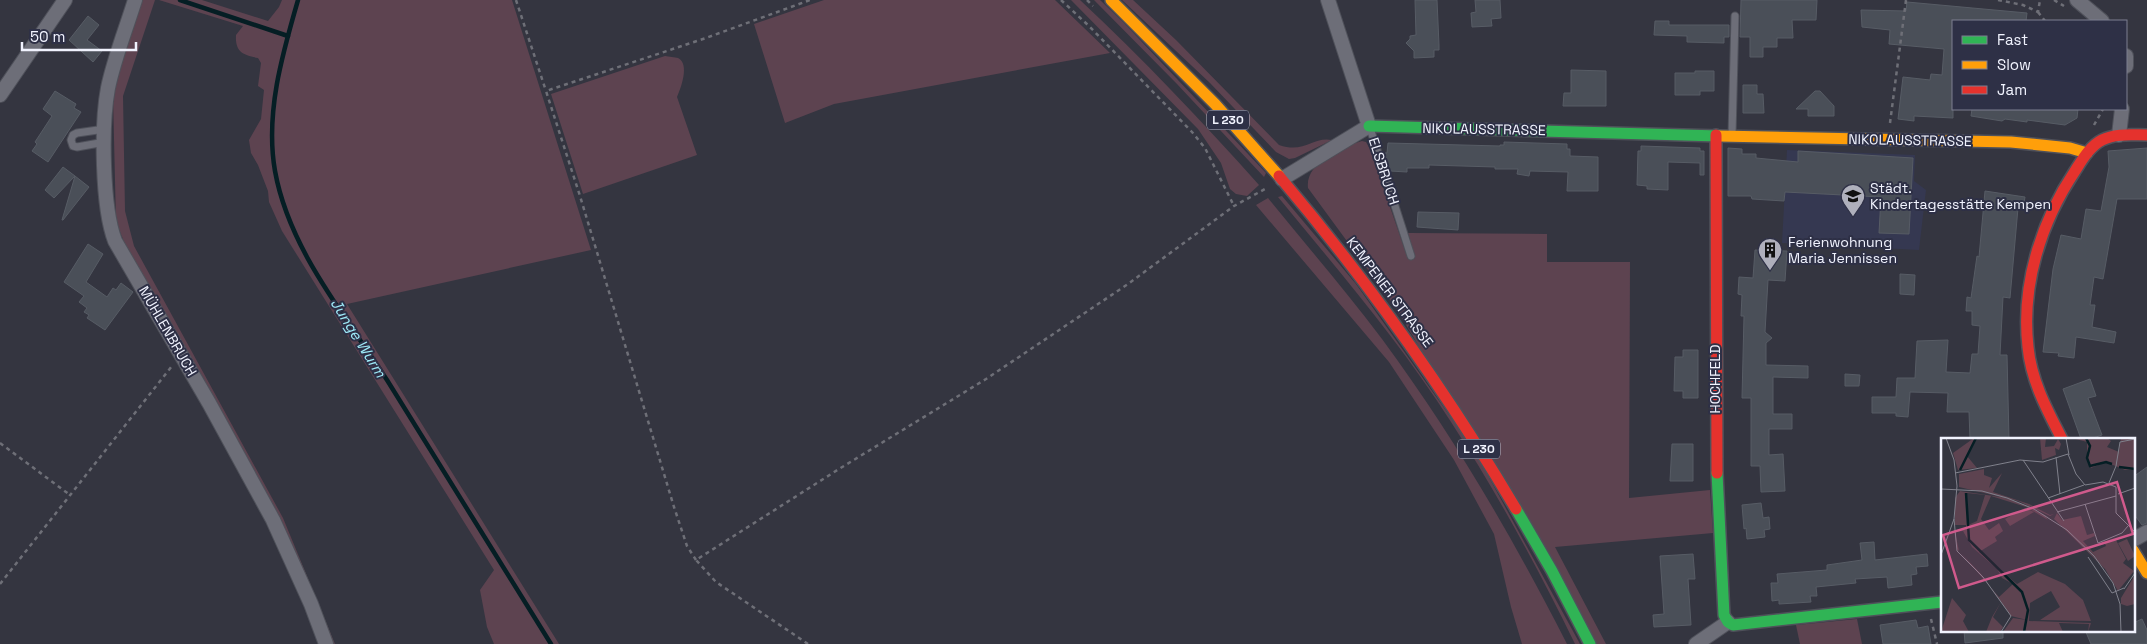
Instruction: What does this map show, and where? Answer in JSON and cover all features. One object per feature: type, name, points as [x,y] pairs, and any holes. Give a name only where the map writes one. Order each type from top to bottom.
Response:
[{"type":"street","points":[[0,95],[65,0]]},
{"type":"street","name":"MÜHLENBRUCH","points":[[135,0],[110,80],[105,136],[107,212],[115,241],[184,358],[273,520],[311,604],[326,644]]},
{"type":"street","name":"KEMPENER STRASSE","points":[[1110,0],[1174,62],[1282,179],[1352,264],[1424,364],[1514,505],[1590,644]]},
{"type":"street","points":[[1328,0],[1369,126]]},
{"type":"street","points":[[2077,0],[2101,20]]},
{"type":"street","points":[[2119,135],[2122,110]]},
{"type":"street","name":"ELSBRUCH","points":[[1282,179],[1369,126]]},
{"type":"street","name":"NIKOLAUSSTRASSE","points":[[1369,126],[2010,142],[2070,148],[2087,153]]},
{"type":"street","points":[[2061,438],[2043,404],[2033,375],[2028,345],[2029,301],[2032,275],[2046,224],[2073,173],[2096,143],[2119,135],[2147,134]]},
{"type":"street","name":"HOCHFELD","points":[[1716,135],[1715,443],[1722,606],[1728,622]]},
{"type":"street","points":[[2134,539],[2147,532]]},
{"type":"street","points":[[2134,552],[2147,574]]},
{"type":"street","points":[[1696,644],[1728,622],[1734,625],[1941,602]]},
{"type":"lane","points":[[1732,135],[1735,16]]},
{"type":"lane","name":"ELSBRUCH","points":[[1369,126],[1411,256]]},
{"type":"path","points":[[516,0],[586,214],[687,546],[696,560],[716,582],[808,644]]},
{"type":"path","points":[[546,91],[706,38],[810,0]]},
{"type":"path","points":[[1062,0],[1197,137],[1205,148],[1234,206]]},
{"type":"path","points":[[1087,0],[1099,12]]},
{"type":"path","points":[[1888,140],[1906,0]]},
{"type":"path","points":[[1998,0],[2023,5],[2038,12],[2044,20]]},
{"type":"path","points":[[2038,12],[2040,0]]},
{"type":"path","points":[[1262,185],[1271,195]]},
{"type":"path","points":[[696,560],[986,379],[1128,284],[1234,206],[1265,189]]},
{"type":"path","points":[[0,584],[174,364],[184,358]]},
{"type":"path","points":[[0,443],[70,495]]},
{"type":"path","points":[[1928,603],[1937,644]]},
{"type":"shaded area","points":[[142,0],[155,0],[123,96],[125,211],[134,246],[283,518],[335,644],[330,644],[131,259],[116,222],[113,97],[115,85]]},
{"type":"shaded area","points":[[159,0],[202,0],[268,21],[282,0],[512,0],[591,250],[347,304],[559,644],[494,644],[487,627],[480,590],[494,570],[282,231],[269,202],[268,191],[258,165],[251,153],[249,140],[261,119],[264,90],[258,86],[261,63],[258,58],[244,54],[237,45],[236,35],[243,26]]},
{"type":"shaded area","points":[[824,0],[1055,0],[1110,53],[834,104],[785,123],[754,24]]},
{"type":"shaded area","points":[[1071,0],[1080,0],[1127,45],[1259,185],[1247,196],[1236,194],[1230,189],[1221,163],[1198,129]]},
{"type":"shaded area","points":[[1094,0],[1100,0],[1124,23],[1266,173],[1264,177],[1177,84]]},
{"type":"shaded area","points":[[1122,0],[1133,0],[1176,40],[1279,145],[1296,147],[1319,140],[1332,140],[1295,158],[1289,159],[1276,152],[1210,83]]},
{"type":"shaded area","points":[[665,56],[678,58],[682,61],[684,76],[677,97],[697,155],[583,194],[551,94]]},
{"type":"shaded area","points":[[1362,141],[1366,142],[1370,149],[1408,259],[1415,258],[1408,233],[1547,234],[1547,262],[1630,262],[1629,498],[1710,490],[1713,533],[1555,547],[1606,644],[1596,644],[1396,308],[1308,188],[1312,171],[1326,157],[1344,147]]},
{"type":"shaded area","name":"Städt. Kindertagesstätte Kempen","points":[[1787,150],[1915,155],[1914,181],[1926,190],[1919,250],[1782,243]]},
{"type":"shaded area","points":[[1282,196],[1356,284],[1474,450],[1580,644],[1575,644],[1501,503],[1431,392],[1368,307],[1278,197]]},
{"type":"shaded area","points":[[1268,198],[1382,339],[1433,412],[1503,526],[1567,644],[1522,644],[1511,607],[1494,534],[1454,460],[1389,362],[1256,205]]},
{"type":"shaded area","points":[[1857,619],[1862,644],[1800,644],[1796,625]]},
{"type":"building","points":[[1415,0],[1437,0],[1439,50],[1434,50],[1434,57],[1414,58],[1414,51],[1406,43],[1410,36],[1416,35]]},
{"type":"building","points":[[1475,0],[1500,0],[1501,18],[1491,19],[1492,26],[1472,27],[1471,13],[1476,12]]},
{"type":"building","points":[[1741,0],[1817,0],[1816,20],[1792,20],[1793,38],[1777,38],[1777,47],[1763,47],[1763,57],[1750,57],[1750,37],[1740,37]]},
{"type":"building","points":[[1907,2],[2027,13],[2026,20],[1952,20],[1953,118],[1914,116],[1914,121],[1898,119],[1903,77],[1930,80],[1931,74],[1942,75],[1944,49],[1889,44],[1890,30],[1862,27],[1861,10],[1906,11]]},
{"type":"building","points":[[88,16],[99,25],[87,40],[102,51],[93,62],[69,40]]},
{"type":"building","points":[[1655,21],[1669,21],[1669,25],[1729,25],[1729,37],[1724,37],[1724,43],[1687,42],[1687,36],[1654,35]]},
{"type":"building","points":[[1571,70],[1606,71],[1606,106],[1563,106],[1564,93],[1571,93]]},
{"type":"building","points":[[1695,71],[1714,71],[1714,91],[1700,91],[1700,95],[1675,95],[1675,73],[1695,73]]},
{"type":"building","points":[[1743,85],[1757,85],[1757,94],[1763,94],[1764,113],[1743,113]]},
{"type":"building","points":[[55,91],[76,104],[74,108],[81,112],[48,162],[32,151],[37,144],[35,142],[52,116],[43,109]]},
{"type":"building","points":[[1815,91],[1820,91],[1834,106],[1834,116],[1808,116],[1808,109],[1796,109]]},
{"type":"building","points":[[1972,110],[2078,110],[2077,118],[2065,125],[2027,120],[2027,122],[2005,119],[2002,121],[1971,116]]},
{"type":"building","points":[[1504,142],[1567,144],[1567,149],[1570,149],[1570,156],[1598,157],[1598,191],[1567,191],[1568,172],[1530,171],[1529,176],[1517,174],[1518,169],[1429,165],[1429,168],[1407,168],[1407,172],[1390,171],[1385,153],[1387,153],[1388,143],[1500,146],[1504,145]]},
{"type":"building","points":[[1641,146],[1700,148],[1700,151],[1704,151],[1704,175],[1700,175],[1700,163],[1668,162],[1668,190],[1647,189],[1647,186],[1637,185],[1638,151],[1641,151]]},
{"type":"building","points":[[1728,148],[1742,149],[1742,154],[1756,154],[1756,158],[1798,162],[1798,151],[1913,158],[1909,234],[1879,233],[1881,197],[1785,192],[1784,201],[1752,199],[1751,196],[1728,196]]},
{"type":"building","points":[[2147,148],[2147,199],[2117,199],[2103,279],[2094,277],[2090,305],[2095,305],[2092,327],[2116,332],[2114,343],[2076,337],[2074,358],[2058,356],[2059,353],[2043,352],[2053,269],[2061,235],[2081,239],[2086,209],[2101,211],[2109,167],[2108,151]]},
{"type":"building","points":[[63,167],[75,176],[54,198],[45,190]]},
{"type":"building","points":[[75,176],[89,187],[62,220]]},
{"type":"building","points":[[1985,191],[2025,197],[2023,209],[2018,208],[2010,298],[2003,297],[2000,355],[2007,355],[2009,438],[1970,438],[1969,412],[1947,412],[1948,393],[1910,392],[1908,417],[1896,416],[1896,413],[1872,413],[1872,397],[1896,397],[1897,378],[1915,378],[1917,341],[1948,340],[1946,372],[1970,373],[1972,354],[1978,354],[1980,326],[1972,325],[1972,311],[1966,311],[1967,297],[1971,298],[1977,256],[1979,257]]},
{"type":"building","points":[[1418,212],[1459,213],[1458,230],[1417,227]]},
{"type":"building","points":[[88,244],[103,254],[86,282],[107,297],[113,288],[116,290],[121,283],[133,292],[105,330],[87,318],[89,315],[84,312],[87,308],[79,302],[84,296],[64,282]]},
{"type":"building","points":[[1755,250],[1787,251],[1785,281],[1768,280],[1765,332],[1772,338],[1766,343],[1766,365],[1808,366],[1808,378],[1773,377],[1773,414],[1792,414],[1792,429],[1769,429],[1769,455],[1783,454],[1785,491],[1761,492],[1760,466],[1751,466],[1751,398],[1742,398],[1744,316],[1741,316],[1742,295],[1738,294],[1739,277],[1753,278]]},
{"type":"building","points":[[1900,274],[1915,275],[1914,295],[1900,294]]},
{"type":"building","points":[[1683,350],[1698,350],[1698,398],[1683,398],[1683,391],[1674,391],[1675,357],[1683,357]]},
{"type":"building","points":[[1845,374],[1860,375],[1859,386],[1845,386]]},
{"type":"building","points":[[2090,379],[2096,396],[2088,398],[2102,435],[2093,438],[2081,438],[2063,389]]},
{"type":"building","points":[[1672,444],[1693,444],[1693,481],[1670,481]]},
{"type":"building","points":[[2147,467],[2147,523],[2142,525],[2134,514],[2134,476]]},
{"type":"building","points":[[1761,503],[1763,518],[1769,517],[1770,529],[1764,530],[1765,537],[1747,539],[1746,528],[1744,529],[1742,505]]},
{"type":"building","points":[[1874,542],[1875,560],[1927,554],[1928,566],[1916,567],[1917,574],[1911,575],[1912,585],[1888,588],[1887,577],[1855,579],[1856,583],[1816,587],[1817,596],[1810,596],[1811,602],[1779,604],[1779,600],[1772,601],[1771,583],[1778,583],[1777,574],[1827,570],[1827,565],[1862,560],[1860,543]]},
{"type":"building","points":[[1693,554],[1695,579],[1688,579],[1691,625],[1654,627],[1653,615],[1664,614],[1660,556]]},
{"type":"building","points":[[2142,619],[2147,630],[2147,644],[2091,644],[2086,632],[2134,632],[2134,623]]},
{"type":"building","points":[[1916,620],[1918,628],[1928,626],[1931,644],[1883,644],[1880,625]]},
{"type":"building","points":[[1964,632],[2003,632],[2003,638],[1965,643]]},
{"type":"waterway","points":[[180,0],[288,36]]},
{"type":"waterway","name":"Junge Wurm","points":[[298,0],[281,63],[272,128],[272,150],[275,171],[282,200],[292,227],[320,280],[387,380],[551,644]]},
{"type":"traffic: fast","points":[[1369,126],[1719,136]]},
{"type":"traffic: fast","points":[[1717,473],[1724,615],[1728,622],[1733,625],[1941,602]]},
{"type":"traffic: fast","points":[[1516,509],[1552,571],[1590,644]]},
{"type":"traffic: slow","points":[[1111,0],[1215,104],[1279,176]]},
{"type":"traffic: slow","points":[[1719,136],[2011,142],[2070,148],[2087,153]]},
{"type":"traffic: slow","points":[[2134,552],[2147,573]]},
{"type":"traffic: jam","points":[[1716,135],[1717,473]]},
{"type":"traffic: jam","points":[[2062,438],[2040,394],[2032,371],[2028,347],[2028,301],[2036,255],[2052,211],[2080,162],[2090,150],[2102,140],[2113,136],[2147,135]]},
{"type":"traffic: jam","points":[[1279,176],[1312,215],[1404,337],[1462,422],[1516,509]]},
{"type":"place","name":"Städt. Kindertagesstätte Kempen","points":[[1853,217]]},
{"type":"place","name":"Ferienwohnung Maria Jennissen","points":[[1770,271]]}]
